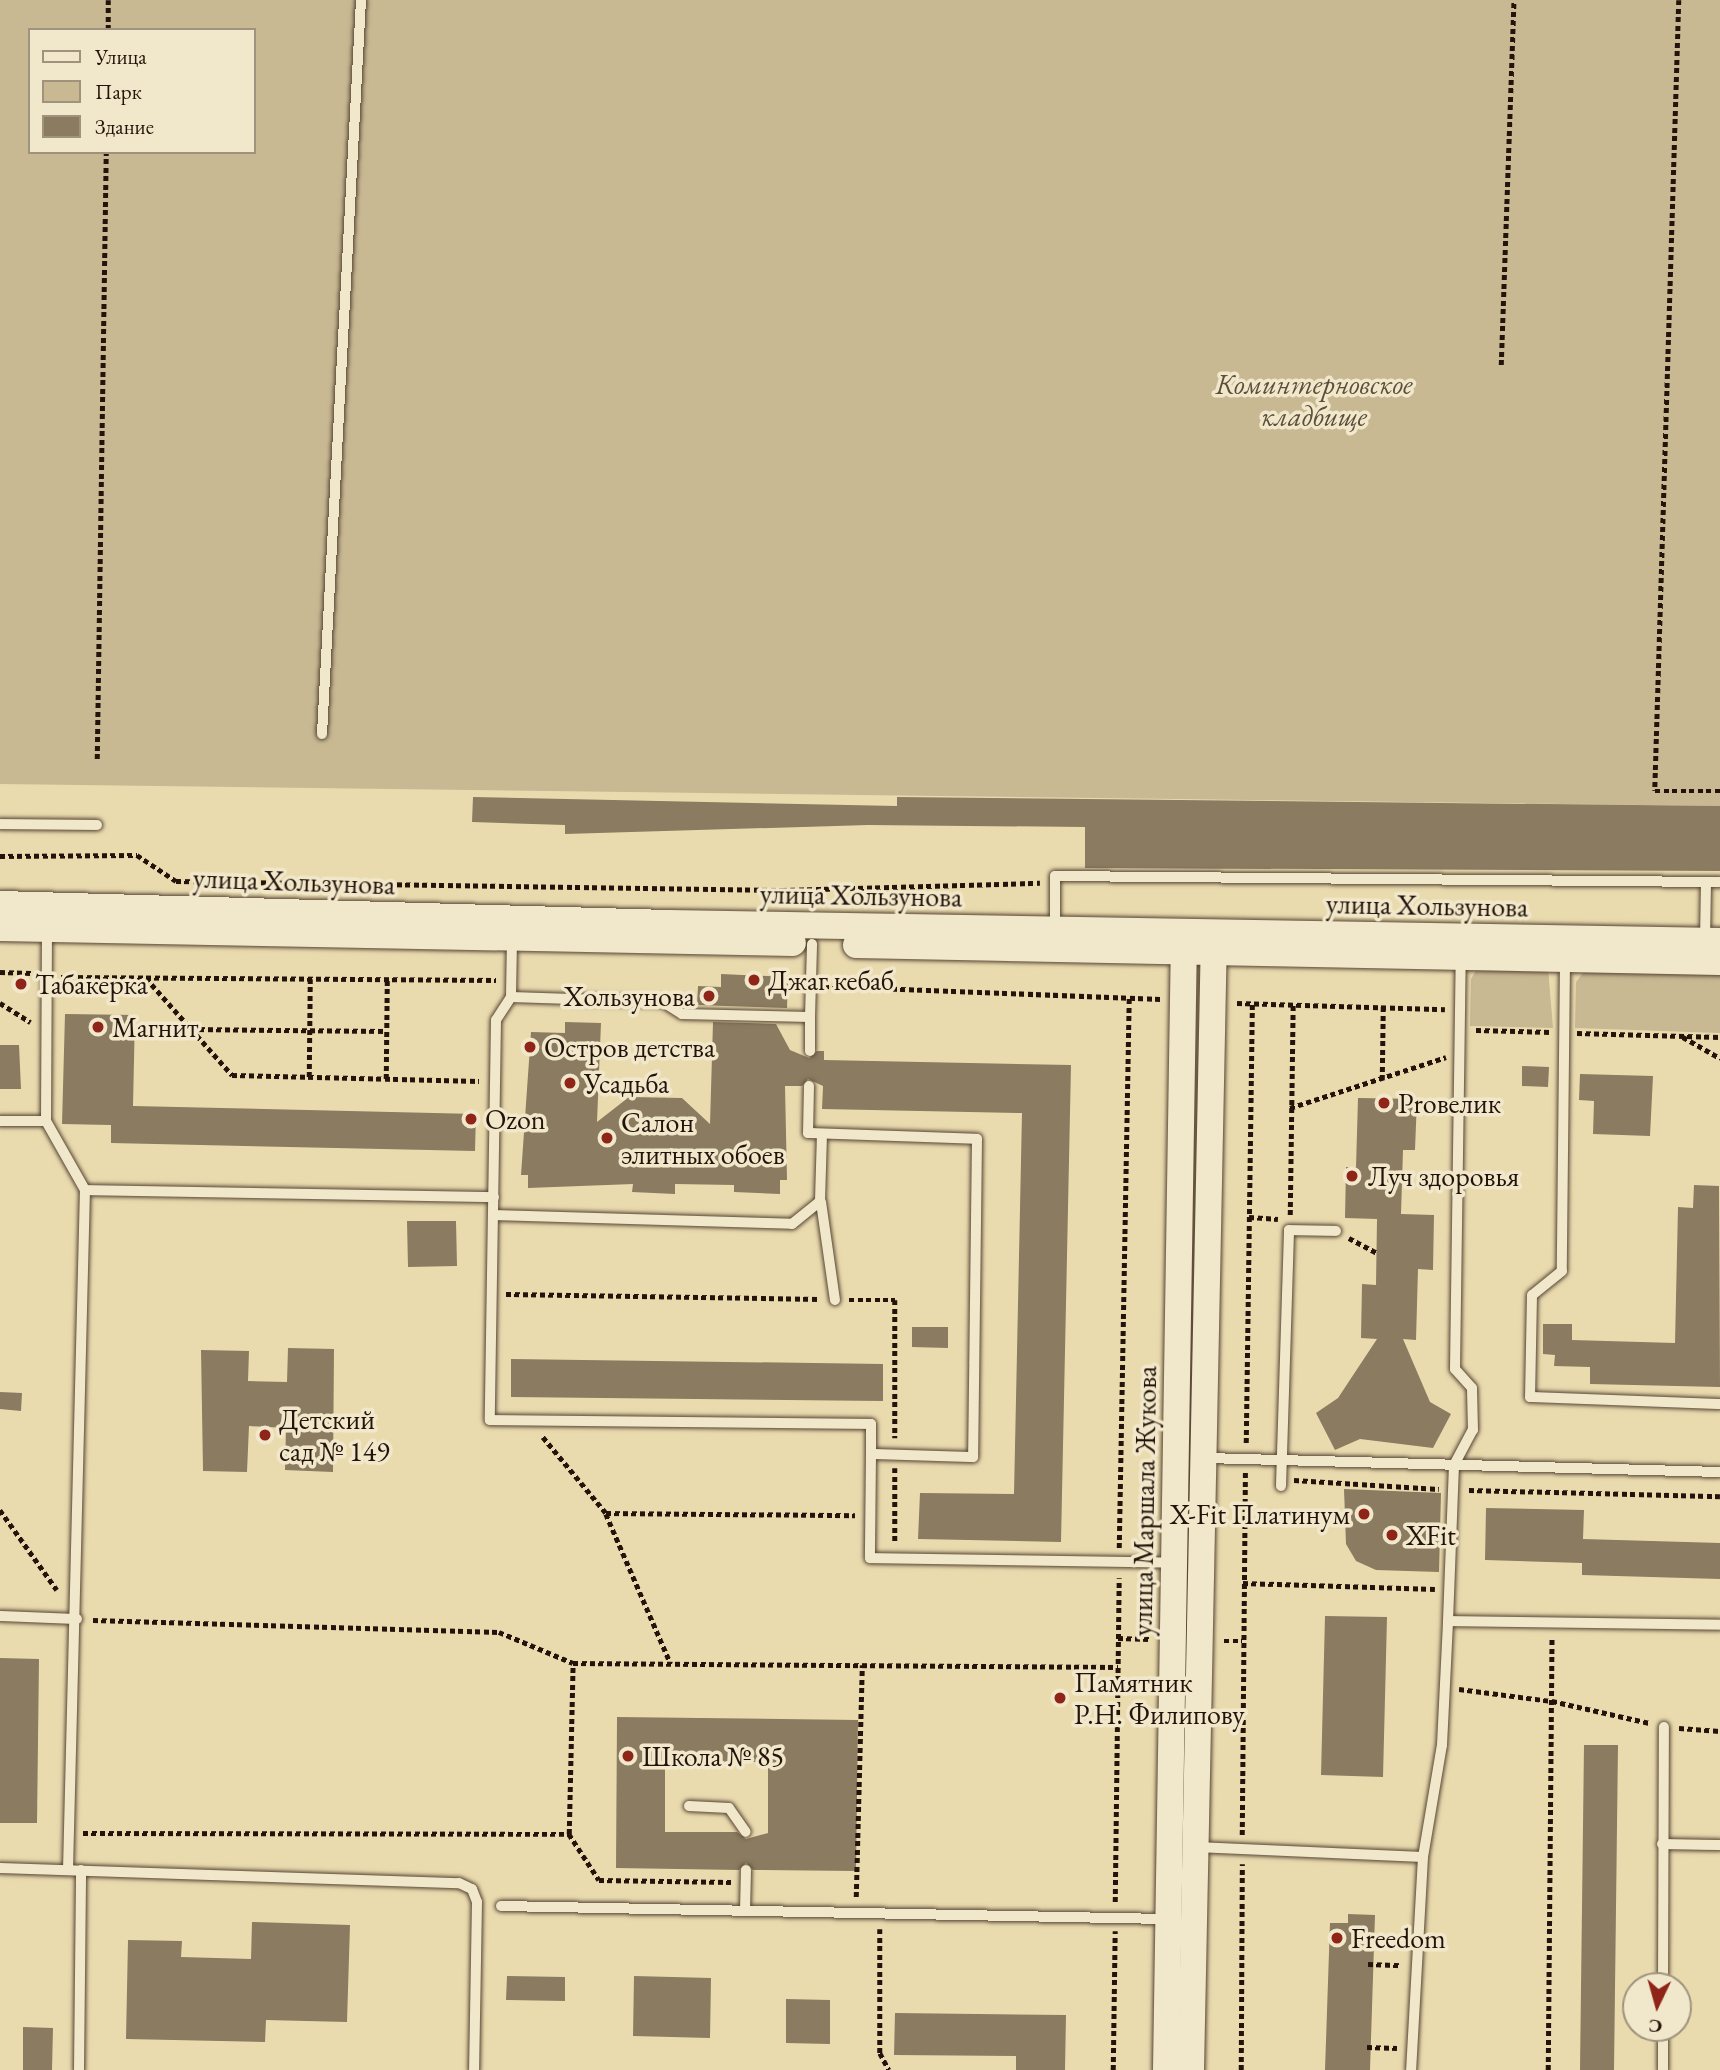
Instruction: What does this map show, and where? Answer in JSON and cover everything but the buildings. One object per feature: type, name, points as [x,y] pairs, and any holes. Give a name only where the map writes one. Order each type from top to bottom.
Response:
[{"type":"main road","name":"улица Хользунова","points":[[0,904],[1055,931],[1184,943]]},
{"type":"main road","name":"улица Хользунова","points":[[0,929],[811,944],[1184,943],[1564,949],[1720,962]]},
{"type":"main road","name":"улица Хользунова","points":[[1214,944],[1461,958],[1712,940]]},
{"type":"main road","name":"улица Маршала Жукова","points":[[1184,943],[1174,1563],[1191,2070]]},
{"type":"main road","name":"улица Маршала Жукова","points":[[1166,2070],[1168,1919],[1182,1846],[1205,1458],[1214,944]]},
{"type":"lane","points":[[322,734],[361,0]]},
{"type":"lane","points":[[0,824],[97,825]]},
{"type":"lane","points":[[1055,931],[1055,876],[1720,882]]},
{"type":"lane","points":[[1706,882],[1712,940]]},
{"type":"lane","points":[[47,929],[46,1121],[85,1190],[77,1619],[68,1870]]},
{"type":"lane","points":[[512,937],[511,997],[496,1020],[491,1420],[871,1424],[870,1558],[1174,1563]]},
{"type":"lane","points":[[810,1051],[811,944]]},
{"type":"lane","points":[[1564,949],[1566,1033],[1562,1270],[1532,1295],[1530,1397],[1720,1404]]},
{"type":"lane","points":[[1411,2070],[1413,1966],[1423,1857],[1445,1688],[1454,1465],[1473,1430],[1472,1388],[1455,1369],[1461,958]]},
{"type":"lane","points":[[511,997],[663,1002],[682,1014],[810,1017]]},
{"type":"lane","points":[[809,1086],[808,1133],[977,1139],[973,1457],[871,1454]]},
{"type":"lane","points":[[0,1121],[46,1121]]},
{"type":"lane","points":[[822,1134],[820,1201],[835,1300]]},
{"type":"lane","points":[[85,1190],[494,1197]]},
{"type":"lane","points":[[493,1214],[792,1224],[820,1201]]},
{"type":"lane","points":[[1282,1482],[1289,1225],[1336,1231]]},
{"type":"lane","points":[[1205,1458],[1720,1472]]},
{"type":"lane","points":[[0,1616],[77,1619]]},
{"type":"lane","points":[[1448,1621],[1720,1625]]},
{"type":"lane","points":[[1663,1972],[1664,1727]]},
{"type":"lane","points":[[689,1806],[729,1808],[746,1832]]},
{"type":"lane","points":[[1662,1844],[1720,1845]]},
{"type":"lane","points":[[1182,1846],[1423,1857]]},
{"type":"lane","points":[[0,1868],[459,1883],[472,1889],[474,2070]]},
{"type":"lane","points":[[79,2070],[81,1870]]},
{"type":"lane","points":[[745,1910],[746,1870]]},
{"type":"lane","points":[[501,1906],[1168,1919]]},
{"type":"lane","points":[[1663,2042],[1663,2070]]},
{"type":"path","points":[[108,0],[108,28]]},
{"type":"path","points":[[1501,365],[1514,0]]},
{"type":"path","points":[[1679,0],[1655,791],[1720,791]]},
{"type":"path","points":[[97,759],[106,154]]},
{"type":"path","points":[[0,856],[137,855],[176,881],[782,890],[1055,883]]},
{"type":"path","points":[[754,969],[754,976]]},
{"type":"path","points":[[0,972],[146,978],[511,980]]},
{"type":"path","points":[[146,978],[232,1076],[495,1082]]},
{"type":"path","points":[[309,1077],[310,979]]},
{"type":"path","points":[[386,1079],[387,979]]},
{"type":"path","points":[[811,986],[1129,996],[1183,1001]]},
{"type":"path","points":[[1113,2070],[1129,996]]},
{"type":"path","points":[[1212,1002],[1460,1009]]},
{"type":"path","points":[[0,1003],[47,1031]]},
{"type":"path","points":[[1241,2070],[1244,1478],[1252,1004]]},
{"type":"path","points":[[1249,1217],[1289,1225],[1293,1005]]},
{"type":"path","points":[[1382,1080],[1383,1006]]},
{"type":"path","points":[[191,1029],[386,1031]]},
{"type":"path","points":[[1460,1030],[1720,1037]]},
{"type":"path","points":[[1682,1037],[1720,1058]]},
{"type":"path","points":[[1290,1108],[1382,1080],[1460,1052]]},
{"type":"path","points":[[1336,1231],[1377,1253]]},
{"type":"path","points":[[492,1294],[895,1300],[894,1543],[908,1544]]},
{"type":"path","points":[[529,1420],[606,1513],[671,1664]]},
{"type":"path","points":[[1244,1478],[1453,1489],[1720,1496]]},
{"type":"path","points":[[0,1510],[77,1619],[499,1632],[573,1663],[1118,1667]]},
{"type":"path","points":[[606,1513],[870,1515]]},
{"type":"path","points":[[1106,1547],[1119,1548]]},
{"type":"path","points":[[1243,1583],[1449,1590]]},
{"type":"path","points":[[1548,2070],[1552,1623]]},
{"type":"path","points":[[573,1663],[569,1834],[599,1880],[746,1882]]},
{"type":"path","points":[[854,1912],[862,1665]]},
{"type":"path","points":[[1445,1688],[1552,1701],[1664,1727],[1720,1731]]},
{"type":"path","points":[[69,1833],[569,1834]]},
{"type":"path","points":[[880,1913],[880,2053],[889,2070]]},
{"type":"path","points":[[1368,1964],[1413,1966]]},
{"type":"path","points":[[1367,2047],[1411,2048]]},
{"type":"green space","name":"Коминтерновское кладбище","points":[[0,0],[1720,0],[1720,806],[0,784]]},
{"type":"green space","points":[[1478,967],[1548,968],[1553,1028],[1470,1026],[1471,979]]},
{"type":"green space","points":[[1586,969],[1720,972],[1720,1033],[1575,1028],[1576,982]]},
{"type":"place","name":"Джаг кебаб","points":[[754,980]]},
{"type":"place","name":"Табакерка","points":[[21,984]]},
{"type":"place","name":"Хользунова","points":[[709,996]]},
{"type":"place","name":"Магнит","points":[[98,1027]]},
{"type":"place","name":"Остров детства","points":[[530,1047]]},
{"type":"place","name":"Усадьба","points":[[570,1083]]},
{"type":"place","name":"Proвелик","points":[[1384,1103]]},
{"type":"place","name":"Ozon","points":[[471,1119]]},
{"type":"place","name":"Салон элитных обоев","points":[[607,1138]]},
{"type":"place","name":"Луч здоровья","points":[[1352,1176]]},
{"type":"place","name":"Детский сад № 149","points":[[265,1435]]},
{"type":"place","name":"X-Fit Платинум","points":[[1364,1514]]},
{"type":"place","name":"XFit","points":[[1392,1535]]},
{"type":"place","name":"Памятник Р.Н. Филипову","points":[[1060,1698]]},
{"type":"place","name":"Школа № 85","points":[[628,1756]]},
{"type":"place","name":"Freedom","points":[[1337,1938]]}]
